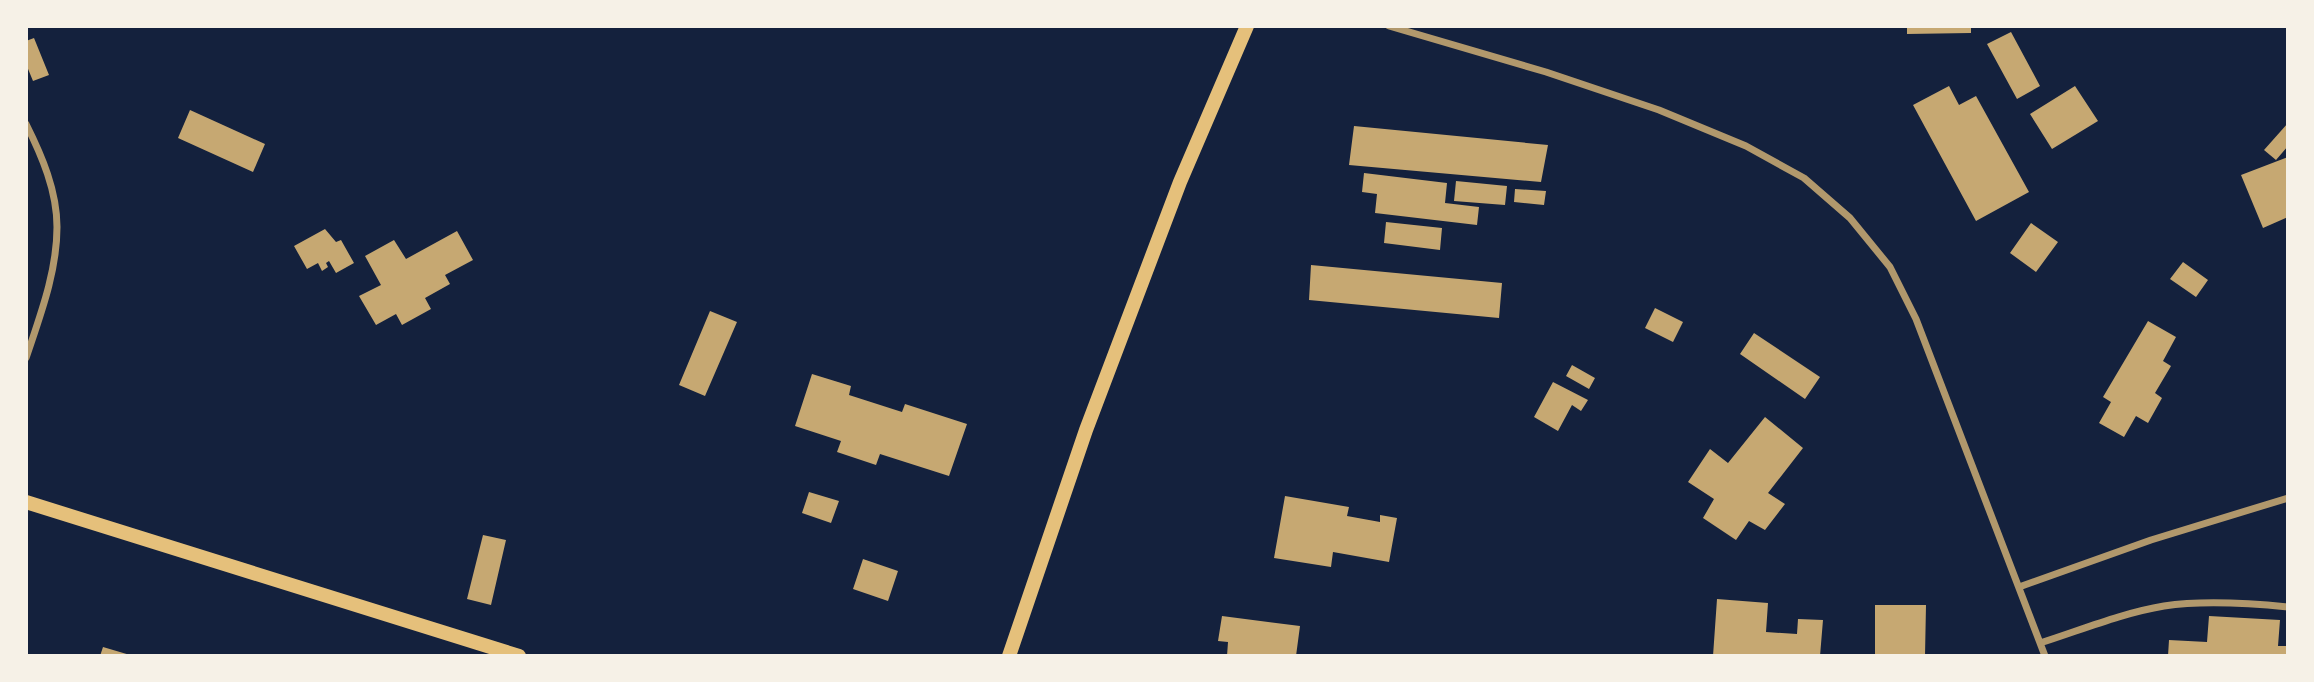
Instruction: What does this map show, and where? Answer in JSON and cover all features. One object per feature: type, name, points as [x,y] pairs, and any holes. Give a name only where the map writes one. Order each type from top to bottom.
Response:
[{"type":"main road","points":[[1009,656],[1091,417],[1180,182],[1247,26]]},
{"type":"main road","points":[[26,502],[519,656]]},
{"type":"street","points":[[1389,26],[1546,72],[1659,110],[1746,146],[1804,178],[1850,218],[1890,267],[1916,319],[2045,656]]},
{"type":"street","points":[[26,124],[51,186],[57,226],[52,269],[26,358]]},
{"type":"street","points":[[2019,587],[2151,540],[2288,498]]},
{"type":"street","points":[[2274,605],[2288,598]]},
{"type":"street","points":[[2040,643],[2163,606],[2189,603],[2288,607]]},
{"type":"building","points":[[1907,26],[1971,26],[1971,33],[1907,34]]},
{"type":"building","points":[[2011,32],[2040,86],[2017,99],[1987,44]]},
{"type":"building","points":[[34,38],[49,75],[33,81],[26,64],[26,41]]},
{"type":"building","points":[[1949,86],[1959,105],[1976,96],[2029,192],[1976,221],[1913,105]]},
{"type":"building","points":[[2075,86],[2098,121],[2052,149],[2030,114]]},
{"type":"building","points":[[190,110],[265,144],[253,172],[178,138]]},
{"type":"building","points":[[2288,123],[2288,146],[2276,160],[2264,150]]},
{"type":"building","points":[[1354,126],[1548,145],[1541,182],[1349,165]]},
{"type":"building","points":[[2288,157],[2288,217],[2263,228],[2241,175]]},
{"type":"building","points":[[1364,173],[1447,183],[1445,203],[1479,207],[1477,225],[1375,213],[1377,194],[1362,192]]},
{"type":"building","points":[[1456,181],[1507,186],[1505,205],[1454,201]]},
{"type":"building","points":[[1515,189],[1546,191],[1544,205],[1514,202]]},
{"type":"building","points":[[1386,222],[1442,228],[1440,250],[1384,243]]},
{"type":"building","points":[[2031,223],[2058,242],[2036,272],[2010,253]]},
{"type":"building","points":[[325,229],[336,242],[341,240],[354,263],[336,273],[329,261],[326,263],[328,267],[322,271],[318,263],[307,269],[294,246]]},
{"type":"building","points":[[457,231],[473,260],[445,275],[450,284],[425,298],[431,309],[402,325],[396,314],[376,325],[359,296],[381,285],[365,256],[394,240],[406,259]]},
{"type":"building","points":[[2183,262],[2208,280],[2196,297],[2170,279]]},
{"type":"building","points":[[1311,265],[1502,283],[1499,318],[1309,300]]},
{"type":"building","points":[[1655,308],[1683,322],[1673,342],[1645,328]]},
{"type":"building","points":[[710,311],[737,322],[705,396],[679,385]]},
{"type":"building","points":[[2148,321],[2176,337],[2163,361],[2171,366],[2155,393],[2162,398],[2148,423],[2136,416],[2124,437],[2099,423],[2111,402],[2103,397]]},
{"type":"building","points":[[1754,333],[1820,377],[1805,399],[1740,354]]},
{"type":"building","points":[[1572,365],[1595,378],[1589,389],[1566,376]]},
{"type":"building","points":[[812,374],[851,386],[849,395],[902,412],[905,404],[967,424],[949,476],[880,454],[876,465],[837,452],[841,441],[795,426]]},
{"type":"building","points":[[1553,382],[1588,400],[1581,411],[1572,405],[1558,431],[1534,417]]},
{"type":"building","points":[[1765,417],[1803,448],[1768,493],[1785,504],[1765,530],[1749,521],[1736,540],[1703,518],[1714,499],[1688,482],[1710,449],[1728,463]]},
{"type":"building","points":[[809,492],[839,501],[831,523],[802,513]]},
{"type":"building","points":[[1285,496],[1349,507],[1347,516],[1380,522],[1380,515],[1397,518],[1389,562],[1333,552],[1331,567],[1274,558]]},
{"type":"building","points":[[483,535],[506,540],[491,605],[467,599]]},
{"type":"building","points":[[863,559],[898,571],[888,601],[853,589]]},
{"type":"building","points":[[1717,599],[1768,603],[1766,632],[1797,634],[1798,619],[1823,620],[1820,656],[1713,656]]},
{"type":"building","points":[[1875,605],[1926,605],[1925,656],[1875,656]]},
{"type":"building","points":[[1222,616],[1300,626],[1296,656],[1227,656],[1228,642],[1218,641]]},
{"type":"building","points":[[2209,616],[2280,620],[2278,646],[2288,646],[2288,656],[2168,656],[2169,640],[2207,642]]},
{"type":"building","points":[[103,647],[130,655],[130,656],[100,656]]}]
